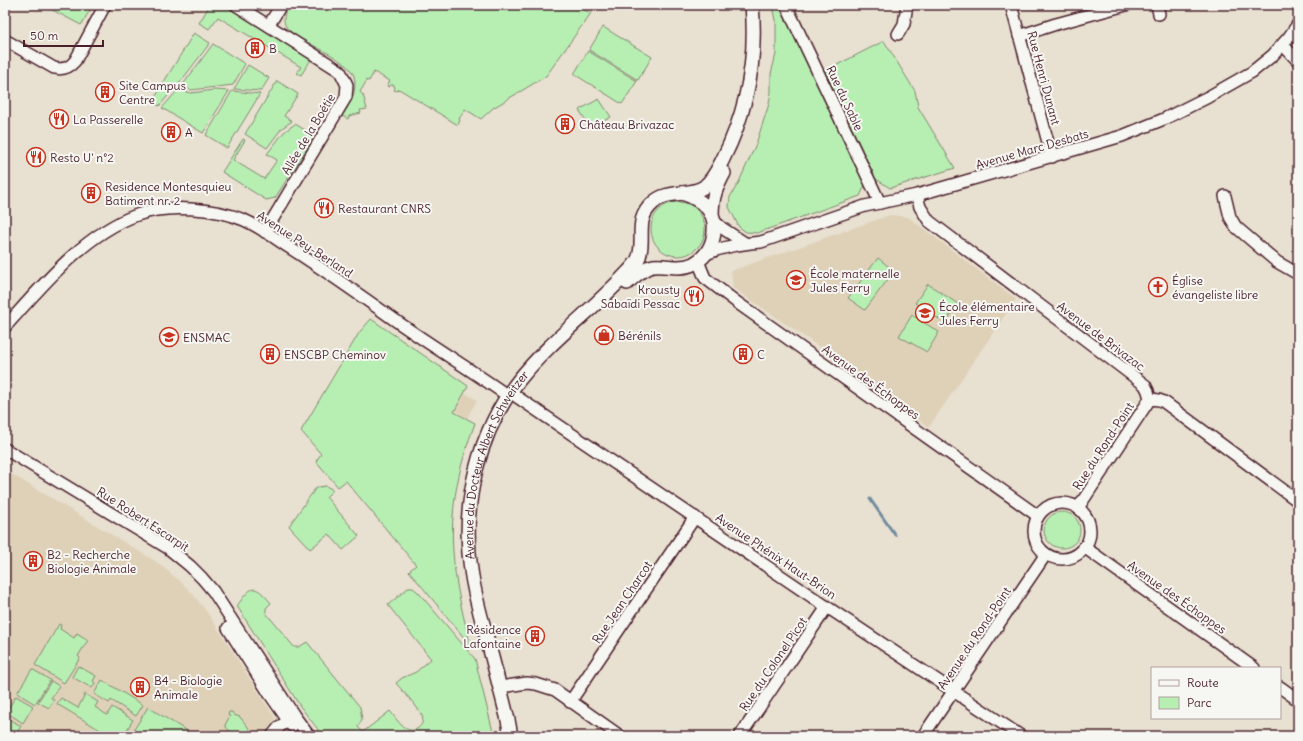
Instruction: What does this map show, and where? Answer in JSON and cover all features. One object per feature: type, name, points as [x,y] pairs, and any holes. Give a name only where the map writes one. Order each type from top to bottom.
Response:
[{"type":"main road","name":"Avenue du Docteur Albert Schweitzer","points":[[517,736],[515,719],[507,686],[479,584],[476,554],[475,529],[479,491],[489,453],[519,380],[542,355],[632,269],[640,254],[640,227],[642,218],[647,210],[662,196],[698,190],[710,181],[729,148],[747,92],[751,73],[753,37],[752,5]]},
{"type":"main road","points":[[702,258],[712,244],[715,232],[712,217],[712,200],[717,186],[730,162],[743,132],[754,93],[760,37],[758,5]]},
{"type":"main road","points":[[682,193],[694,197],[704,204],[712,217]]},
{"type":"main road","name":"Avenue du Docteur Albert Schweitzer","points":[[641,237],[644,247],[650,256],[669,266]]},
{"type":"main road","name":"Avenue du Docteur Albert Schweitzer","points":[[511,736],[475,594],[470,562],[468,531],[471,494],[480,454],[494,421],[512,396],[547,359],[625,285],[644,269],[652,266],[684,266],[702,258]]},
{"type":"street","points":[[5,40],[54,68],[66,68],[75,61],[105,5]]},
{"type":"street","name":"Allée de la Boétie","points":[[236,5],[340,71],[347,84],[346,97],[265,232]]},
{"type":"street","points":[[269,25],[280,5]]},
{"type":"street","name":"Rue du Sable","points":[[786,5],[880,203]]},
{"type":"street","points":[[898,34],[904,24],[907,5]]},
{"type":"street","name":"Rue Henri Dunant","points":[[1011,5],[1052,157]]},
{"type":"street","points":[[1019,36],[1056,24],[1126,5]]},
{"type":"street","name":"Avenue Marc Desbats","points":[[702,258],[718,249],[745,243],[761,242],[850,211],[917,195],[1122,136],[1158,121],[1208,97],[1252,72],[1283,45],[1298,24]]},
{"type":"street","points":[[1283,45],[1298,61]]},
{"type":"street","name":"Avenue de Brivazac","points":[[917,195],[920,207],[929,221],[1144,385],[1148,391],[1150,399]]},
{"type":"street","points":[[1226,196],[1230,217],[1236,227],[1277,262],[1298,274]]},
{"type":"street","name":"Avenue Pey-Berland","points":[[5,327],[73,254],[114,225],[137,214],[158,210],[180,209],[210,211],[244,220],[265,232],[323,269],[415,334],[512,396]]},
{"type":"street","points":[[712,217],[722,228],[745,243]]},
{"type":"street","name":"Avenue des Échoppes","points":[[702,258],[705,278],[739,304],[1038,516]]},
{"type":"street","name":"Avenue Phénix Haut-Brion","points":[[512,396],[1021,736]]},
{"type":"street","points":[[1150,399],[1164,402],[1298,501]]},
{"type":"street","name":"Rue du Rond-Point","points":[[1078,508],[1150,399]]},
{"type":"street","name":"Rue Robert Escarpit","points":[[5,449],[168,548],[190,566],[202,578],[223,605],[295,717],[310,736]]},
{"type":"street","name":"Rue Robert Escarpit","points":[[5,458],[164,554],[197,583],[212,602],[300,736]]},
{"type":"street","points":[[1061,503],[1070,504],[1078,508],[1084,514],[1089,526],[1088,539],[1084,547],[1078,553],[1062,559],[1046,554],[1036,541],[1034,532],[1038,516],[1044,509],[1061,503]]},
{"type":"street","name":"Rue Jean Charcot","points":[[570,702],[695,517]]},
{"type":"street","name":"Avenue des Échoppes","points":[[1084,547],[1253,667]]},
{"type":"street","name":"Avenue du Rond-Point","points":[[923,736],[1046,554]]},
{"type":"street","name":"Rue du Colonel Picot","points":[[740,736],[827,607]]},
{"type":"street","points":[[507,686],[527,683],[536,684],[554,690],[620,736]]},
{"type":"street","points":[[1281,688],[1298,700]]},
{"type":"street","points":[[272,736],[280,726],[289,721]]},
{"type":"shaded area","name":"École élémentaire Jules Ferry","points":[[890,215],[908,217],[1016,299],[929,427],[824,350],[733,288],[731,271]]},
{"type":"shaded area","points":[[465,393],[477,400],[467,418],[455,411]]},
{"type":"shaded area","points":[[5,470],[155,561],[180,581],[193,594],[209,615],[275,718],[274,723],[284,736],[5,736]]},
{"type":"green space","points":[[43,5],[93,5],[81,25]]},
{"type":"green space","points":[[210,5],[224,5],[312,58],[301,75],[297,73],[301,67],[218,17],[209,29],[199,23]]},
{"type":"green space","points":[[289,5],[572,5],[591,13],[546,76],[493,108],[481,119],[465,109],[459,119],[458,125],[399,89],[397,91],[394,90],[394,85],[389,87],[387,86],[390,81],[374,72],[360,92],[363,95],[367,109],[360,110],[361,113],[349,116],[348,119],[342,116],[354,92],[354,76],[350,69],[343,63],[296,35],[286,27],[284,18]]},
{"type":"green space","points":[[773,5],[779,5],[865,185],[860,196],[757,233],[746,232],[739,227],[729,207],[730,197],[739,182],[756,144],[769,104],[771,74],[776,54],[776,20]]},
{"type":"green space","points":[[603,27],[652,57],[638,80],[589,50]]},
{"type":"green space","points":[[194,33],[210,43],[178,85],[174,87],[162,85]]},
{"type":"green space","points":[[884,41],[915,91],[918,107],[955,168],[890,188],[876,179],[825,71]]},
{"type":"green space","points":[[213,44],[245,64],[233,85],[191,90],[182,86]]},
{"type":"green space","points":[[588,51],[637,81],[622,104],[574,74]]},
{"type":"green space","points":[[248,65],[269,78],[261,91],[234,89]]},
{"type":"green space","points":[[277,81],[298,94],[284,116],[292,121],[281,129],[267,148],[245,134]]},
{"type":"green space","points":[[161,88],[173,90],[159,106],[152,102]]},
{"type":"green space","points":[[178,90],[191,93],[214,90],[229,91],[203,133],[162,108]]},
{"type":"green space","points":[[232,91],[260,94],[227,148],[206,135]]},
{"type":"green space","points":[[599,99],[611,117],[591,128],[579,110]]},
{"type":"green space","points":[[295,124],[315,136],[275,198],[266,200],[222,172],[243,139],[245,140],[233,160],[264,179],[277,160],[267,154],[284,132]]},
{"type":"green space","points":[[673,202],[683,202],[693,206],[701,214],[705,224],[705,234],[701,244],[693,252],[683,256],[673,256],[663,252],[655,244],[651,234],[651,224],[655,214],[663,206]]},
{"type":"green space","points":[[878,258],[894,271],[865,310],[848,298]]},
{"type":"green space","points":[[928,284],[958,304],[945,323],[915,303]]},
{"type":"green space","points":[[912,315],[939,332],[927,352],[899,336]]},
{"type":"green space","points":[[371,319],[468,386],[454,412],[475,423],[458,482],[452,534],[457,587],[471,646],[409,571],[416,565],[346,481],[338,487],[316,461],[321,454],[301,431],[359,333]]},
{"type":"green space","points":[[326,486],[333,490],[326,497],[359,536],[343,550],[329,534],[310,549],[289,526],[315,489]]},
{"type":"green space","points":[[1062,512],[1075,517],[1080,530],[1075,543],[1062,548],[1049,543],[1044,530],[1049,517]]},
{"type":"green space","points":[[408,588],[413,588],[418,592],[475,659],[494,736],[323,736],[300,706],[237,606],[246,594],[253,589],[261,592],[271,603],[266,608],[266,613],[294,647],[299,647],[307,642],[360,707],[362,719],[358,727],[363,732],[390,711],[402,726],[410,730],[414,730],[422,724],[423,721],[421,714],[396,683],[402,678],[416,672],[431,659],[388,605]]},
{"type":"green space","points":[[59,624],[61,625],[60,629],[74,638],[77,633],[88,640],[78,656],[80,658],[64,683],[35,665]]},
{"type":"green space","points":[[78,666],[96,676],[93,681],[95,683],[92,688],[72,677]]},
{"type":"green space","points":[[32,669],[50,680],[35,704],[17,693]]},
{"type":"green space","points":[[102,680],[143,705],[136,716],[111,700],[109,703],[94,694]]},
{"type":"green space","points":[[51,681],[59,686],[51,698],[54,700],[49,708],[38,702]]},
{"type":"green space","points":[[85,694],[98,702],[95,707],[107,715],[112,707],[133,720],[123,736],[110,736],[57,704],[61,698],[78,708]]},
{"type":"green space","points":[[16,696],[33,706],[23,723],[6,712]]},
{"type":"green space","points":[[148,707],[195,736],[130,736]]},
{"type":"green space","points":[[229,712],[232,712],[234,715],[240,717],[255,736],[238,735],[227,729],[225,725],[230,716],[228,715]]},
{"type":"green space","points":[[5,716],[21,726],[15,736],[5,736]]},
{"type":"waterway","points":[[870,499],[895,535]]},
{"type":"place","name":"B","points":[[255,48]]},
{"type":"place","name":"Site Campus Centre","points":[[105,92]]},
{"type":"place","name":"La Passerelle","points":[[59,119]]},
{"type":"place","name":"Château Brivazac","points":[[565,124]]},
{"type":"place","name":"A","points":[[171,132]]},
{"type":"place","name":"Resto U' n°2","points":[[36,157]]},
{"type":"place","name":"Residence Montesquieu Batiment nr. 2","points":[[91,193]]},
{"type":"place","name":"Restaurant CNRS","points":[[324,208]]},
{"type":"place","name":"École maternelle Jules Ferry","points":[[796,280]]},
{"type":"place","name":"Église évangeliste libre","points":[[1158,287]]},
{"type":"place","name":"Krousty Sabaïdi Pessac","points":[[694,296]]},
{"type":"place","name":"École élémentaire Jules Ferry","points":[[925,313]]},
{"type":"place","name":"Bérénils","points":[[604,335]]},
{"type":"place","name":"ENSMAC","points":[[169,337]]},
{"type":"place","name":"ENSCBP Cheminov","points":[[270,354]]},
{"type":"place","name":"C","points":[[743,354]]},
{"type":"place","name":"B2 - Recherche Biologie Animale","points":[[33,561]]},
{"type":"place","name":"Résidence Lafontaine","points":[[535,636]]},
{"type":"place","name":"B4 - Biologie Animale","points":[[140,687]]}]
